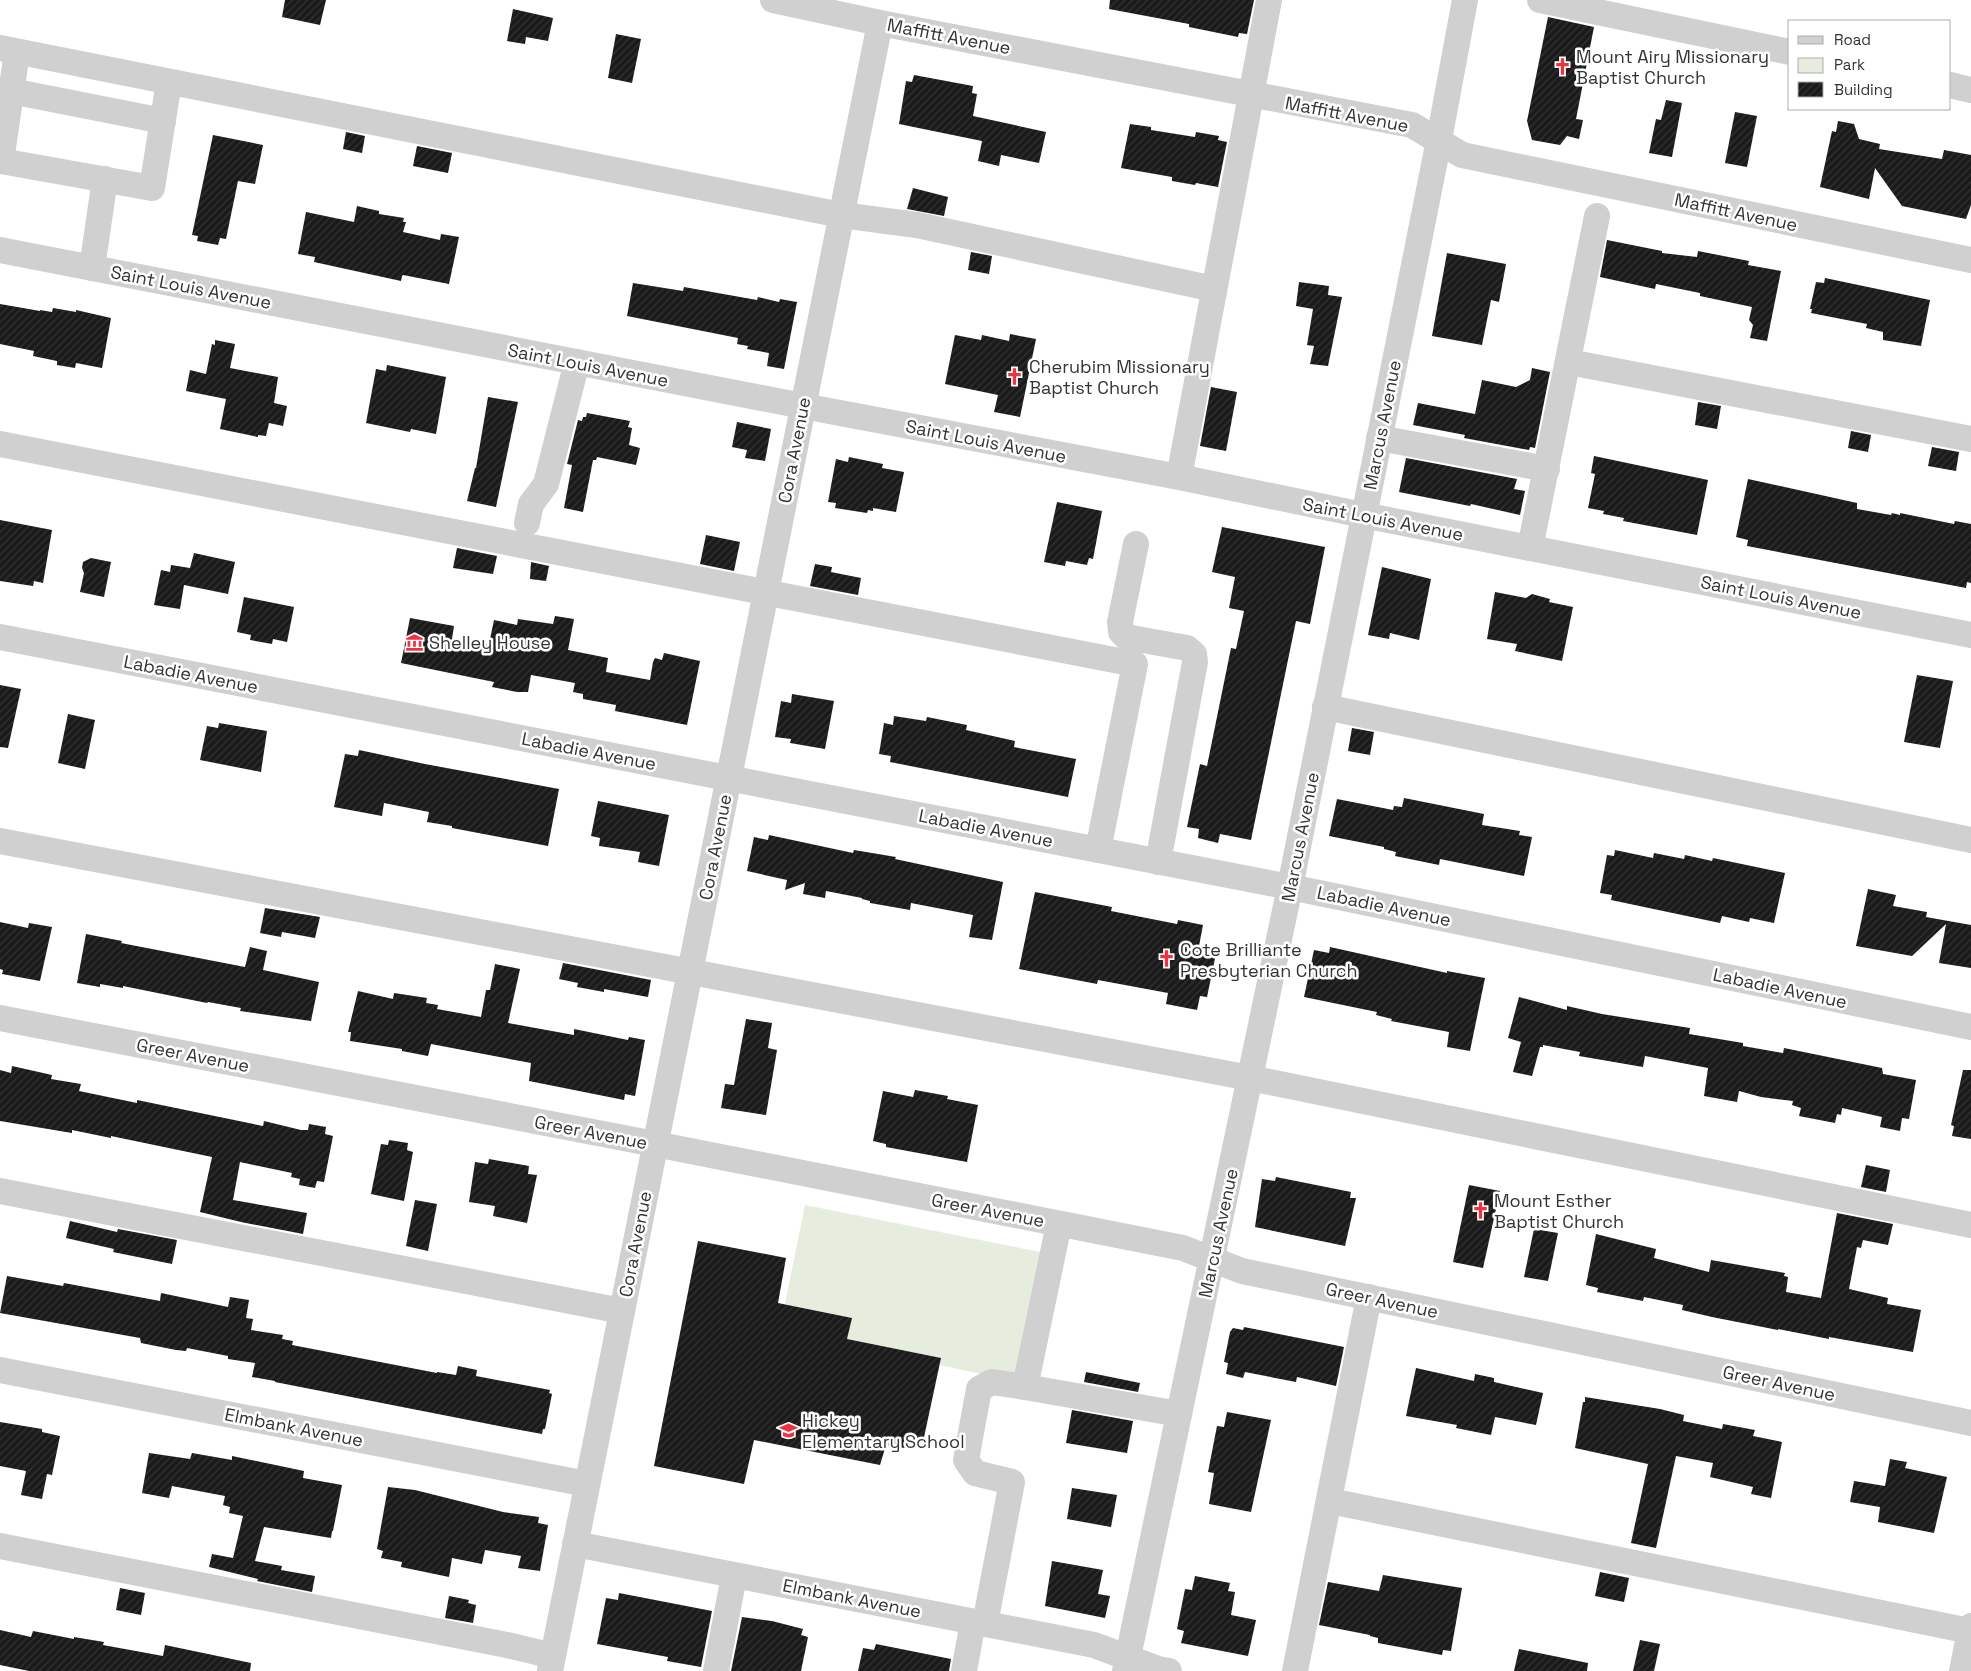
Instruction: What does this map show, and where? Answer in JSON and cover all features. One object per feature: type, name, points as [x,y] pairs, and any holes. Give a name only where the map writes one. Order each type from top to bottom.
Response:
[{"type":"street","name":"Maffitt Avenue","points":[[773,0],[880,23],[1412,125],[1462,155],[1971,260]]},
{"type":"street","points":[[1179,477],[1269,0]]},
{"type":"street","name":"Marcus Avenue","points":[[1126,1664],[1290,887],[1439,140],[1465,0]]},
{"type":"street","points":[[1540,0],[1788,52]]},
{"type":"street","name":"Cora Avenue","points":[[551,1664],[880,23]]},
{"type":"street","points":[[169,82],[152,188],[1,161],[11,91],[9,50],[841,215],[917,225],[1214,289]]},
{"type":"street","points":[[1951,85],[1971,90]]},
{"type":"street","points":[[11,91],[163,121]]},
{"type":"street","points":[[92,268],[105,179]]},
{"type":"street","points":[[1530,548],[1597,216]]},
{"type":"street","name":"Saint Louis Avenue","points":[[0,250],[1179,477],[1971,634]]},
{"type":"street","points":[[527,523],[531,504],[546,484],[576,362]]},
{"type":"street","points":[[1569,362],[1971,439]]},
{"type":"street","points":[[1379,438],[1546,469]]},
{"type":"street","points":[[0,444],[1135,664],[1098,850]]},
{"type":"street","points":[[1136,544],[1120,622],[1121,632],[1126,637],[1187,648],[1194,654],[1195,662],[1158,862]]},
{"type":"street","name":"Labadie Avenue","points":[[0,637],[1290,887],[1971,1027]]},
{"type":"street","points":[[1325,707],[1971,840]]},
{"type":"street","points":[[0,841],[1250,1078],[1971,1225]]},
{"type":"street","name":"Greer Avenue","points":[[0,1018],[1183,1248],[1242,1271],[1971,1423]]},
{"type":"street","points":[[0,1191],[622,1311]]},
{"type":"street","points":[[1025,1387],[1059,1224]]},
{"type":"street","points":[[1295,1671],[1369,1297]]},
{"type":"street","name":"Elmbank Avenue","points":[[0,1370],[587,1484]]},
{"type":"street","points":[[964,1671],[979,1623],[1012,1482],[975,1472],[966,1460],[979,1389],[992,1382],[1180,1414]]},
{"type":"street","points":[[1330,1501],[1970,1629],[1962,1671]]},
{"type":"street","name":"Elmbank Avenue","points":[[575,1544],[1094,1645],[1126,1664],[1169,1671]]},
{"type":"street","points":[[0,1546],[507,1645],[551,1664]]},
{"type":"street","points":[[716,1671],[734,1576]]},
{"type":"green space","points":[[805,1205],[1045,1253],[1022,1368],[1010,1380],[939,1365],[847,1339],[851,1318],[785,1304]]},
{"type":"building","points":[[285,0],[326,0],[320,25],[282,17]]},
{"type":"building","points":[[1110,0],[1254,0],[1247,34],[1239,33],[1238,37],[1189,27],[1189,24],[1109,9]]},
{"type":"building","points":[[513,9],[553,18],[548,41],[526,37],[525,44],[507,41]]},
{"type":"building","name":"Mount Airy Missionary Baptist Church","points":[[1548,17],[1594,27],[1576,119],[1583,120],[1579,139],[1567,136],[1560,145],[1532,140],[1527,121]]},
{"type":"building","points":[[616,34],[641,39],[632,83],[608,78]]},
{"type":"building","points":[[914,75],[973,86],[972,93],[977,94],[973,116],[1046,132],[1039,163],[1001,155],[999,166],[978,161],[982,141],[899,124],[906,81],[912,82]]},
{"type":"building","points":[[1666,100],[1682,103],[1672,157],[1649,153],[1656,119],[1661,120]]},
{"type":"building","points":[[1735,112],[1757,116],[1747,167],[1725,163]]},
{"type":"building","points":[[1838,121],[1854,124],[1859,139],[1880,144],[1879,149],[1942,159],[1944,150],[1971,155],[1971,205],[1966,219],[1902,206],[1875,168],[1869,199],[1820,187],[1832,131],[1836,132]]},
{"type":"building","points":[[1130,124],[1151,127],[1151,130],[1195,137],[1196,132],[1219,136],[1218,140],[1227,142],[1218,187],[1172,181],[1172,177],[1121,168]]},
{"type":"building","points":[[346,132],[365,136],[362,153],[343,149]]},
{"type":"building","points":[[213,135],[263,145],[255,184],[238,181],[226,239],[220,238],[218,245],[197,241],[198,236],[192,235]]},
{"type":"building","points":[[417,146],[452,153],[448,173],[413,166]]},
{"type":"building","points":[[913,188],[948,197],[944,216],[907,209]]},
{"type":"building","points":[[357,206],[379,211],[379,214],[404,218],[403,222],[406,222],[403,232],[440,240],[441,234],[459,237],[449,284],[403,275],[401,281],[314,262],[315,257],[298,254],[306,212],[354,222]]},
{"type":"building","points":[[1607,240],[1662,251],[1662,253],[1697,257],[1698,251],[1749,261],[1748,265],[1781,271],[1767,341],[1750,338],[1753,325],[1749,320],[1752,307],[1656,284],[1655,289],[1600,277]]},
{"type":"building","points":[[971,252],[992,256],[989,274],[968,270]]},
{"type":"building","points":[[1447,253],[1506,264],[1499,302],[1491,300],[1482,345],[1432,336]]},
{"type":"building","points":[[1825,278],[1930,300],[1921,346],[1883,340],[1883,332],[1866,328],[1867,324],[1811,313],[1812,309],[1810,309],[1816,282],[1824,283]]},
{"type":"building","points":[[1299,282],[1329,286],[1328,295],[1342,297],[1328,366],[1310,364],[1314,346],[1307,345],[1313,309],[1296,306]]},
{"type":"building","points":[[633,283],[683,291],[684,287],[757,300],[758,297],[779,302],[780,299],[797,302],[784,369],[767,366],[769,353],[747,349],[748,346],[737,344],[738,338],[627,316]]},
{"type":"building","points":[[0,304],[52,312],[53,308],[76,312],[76,310],[111,318],[102,368],[76,363],[75,368],[57,365],[57,361],[33,356],[34,351],[0,344]]},
{"type":"building","points":[[1010,334],[1036,339],[1020,417],[994,412],[998,395],[945,384],[955,335],[981,340],[982,335],[1009,341]]},
{"type":"building","points":[[215,340],[235,344],[230,368],[278,377],[274,403],[287,406],[283,426],[269,423],[266,436],[258,435],[258,437],[220,429],[226,399],[186,391],[190,370],[206,374],[212,344],[215,345]]},
{"type":"building","points":[[387,365],[446,377],[436,434],[411,429],[410,432],[366,423],[376,369],[386,371]]},
{"type":"building","points":[[1532,368],[1550,372],[1535,448],[1530,447],[1529,450],[1464,438],[1465,435],[1413,425],[1418,403],[1475,414],[1482,380],[1516,387],[1530,380]]},
{"type":"building","points":[[1211,387],[1237,392],[1226,451],[1200,446]]},
{"type":"building","points":[[488,397],[518,402],[496,507],[467,501],[476,468]]},
{"type":"building","points":[[1698,402],[1721,406],[1717,429],[1695,425]]},
{"type":"building","points":[[587,413],[630,421],[628,427],[632,428],[629,445],[640,448],[636,465],[597,457],[596,460],[593,460],[583,512],[564,508],[572,465],[567,464],[578,420],[582,421]]},
{"type":"building","points":[[737,422],[771,429],[765,461],[745,458],[747,450],[732,447]]},
{"type":"building","points":[[1851,431],[1871,435],[1868,452],[1848,448]]},
{"type":"building","points":[[1932,447],[1959,452],[1956,471],[1928,466]]},
{"type":"building","points":[[1594,456],[1708,480],[1697,535],[1623,521],[1624,518],[1603,514],[1604,511],[1588,508],[1595,474],[1591,473]]},
{"type":"building","points":[[849,457],[883,464],[882,468],[904,472],[896,512],[873,508],[873,511],[868,510],[867,513],[835,508],[836,503],[828,502],[836,459],[848,462]]},
{"type":"building","points":[[1406,458],[1517,479],[1514,489],[1525,491],[1520,515],[1471,504],[1470,506],[1399,492]]},
{"type":"building","points":[[1748,479],[1857,503],[1857,509],[1891,515],[1892,513],[1900,515],[1900,513],[1954,524],[1955,521],[1971,524],[1971,583],[1967,582],[1966,588],[1747,546],[1748,540],[1736,537]]},
{"type":"building","points":[[1057,502],[1102,511],[1093,559],[1089,558],[1087,565],[1066,561],[1065,566],[1044,562]]},
{"type":"building","points":[[0,520],[52,530],[43,583],[34,581],[33,586],[0,581]]},
{"type":"building","points":[[1222,527],[1325,547],[1310,624],[1296,621],[1251,840],[1220,834],[1218,843],[1198,838],[1199,829],[1187,827],[1200,764],[1207,766],[1231,648],[1236,649],[1244,611],[1229,608],[1235,577],[1212,572]]},
{"type":"building","points":[[706,535],[740,542],[734,571],[700,564]]},
{"type":"building","points":[[457,548],[497,556],[493,574],[453,568]]},
{"type":"building","points":[[194,553],[235,562],[228,594],[184,585],[180,609],[154,605],[161,570],[170,572],[171,565],[190,568]]},
{"type":"building","points":[[91,558],[111,562],[104,597],[80,592],[84,573],[82,568],[83,562]]},
{"type":"building","points":[[531,562],[549,566],[546,581],[530,579]]},
{"type":"building","points":[[815,564],[832,567],[831,572],[861,578],[858,595],[810,586]]},
{"type":"building","points":[[1382,567],[1431,579],[1419,640],[1390,633],[1389,639],[1368,635]]},
{"type":"building","points":[[1495,592],[1526,598],[1532,594],[1550,599],[1549,602],[1573,607],[1562,661],[1515,651],[1517,644],[1487,639]]},
{"type":"building","points":[[244,597],[294,607],[287,642],[273,639],[272,644],[250,640],[251,635],[237,632]]},
{"type":"building","points":[[555,616],[574,619],[568,650],[608,658],[606,672],[650,680],[655,658],[662,660],[664,653],[700,661],[687,725],[615,711],[616,705],[583,699],[583,694],[573,692],[575,683],[531,675],[528,692],[517,692],[492,687],[494,682],[401,663],[410,618],[454,626],[452,639],[489,644],[494,620],[517,625],[518,619],[553,624]]},
{"type":"building","points":[[1917,675],[1953,681],[1940,748],[1904,742]]},
{"type":"building","points":[[0,685],[21,689],[8,748],[0,747]]},
{"type":"building","points":[[792,694],[834,701],[825,749],[790,743],[791,739],[775,737],[781,701],[791,703]]},
{"type":"building","points":[[68,714],[95,720],[85,769],[58,763]]},
{"type":"building","points":[[894,716],[926,721],[927,717],[967,725],[966,730],[1015,741],[1014,747],[1076,759],[1068,797],[890,762],[891,756],[879,754],[884,723],[893,725]]},
{"type":"building","points":[[219,723],[267,731],[261,772],[200,760],[207,726],[218,728]]},
{"type":"building","points":[[1352,728],[1374,732],[1370,755],[1348,751]]},
{"type":"building","points":[[359,750],[559,789],[548,846],[427,822],[429,812],[384,803],[382,816],[334,807],[345,754],[358,756]]},
{"type":"building","points":[[1404,798],[1484,814],[1482,825],[1520,831],[1519,835],[1532,837],[1524,876],[1440,859],[1439,865],[1395,856],[1396,852],[1384,849],[1384,847],[1329,836],[1337,799],[1393,810],[1394,806],[1402,807]]},
{"type":"building","points":[[598,801],[669,815],[659,866],[638,862],[640,852],[599,846],[600,838],[591,836]]},
{"type":"building","points":[[769,835],[853,853],[854,850],[896,857],[895,859],[1003,882],[992,940],[969,937],[973,915],[911,903],[910,910],[870,903],[870,901],[862,898],[826,891],[825,898],[803,894],[805,883],[785,890],[787,880],[747,871],[754,837],[768,840]]},
{"type":"building","points":[[1615,850],[1653,858],[1654,853],[1684,859],[1685,855],[1712,861],[1713,858],[1785,873],[1774,923],[1750,918],[1749,922],[1722,916],[1720,923],[1611,900],[1612,895],[1600,893],[1607,855],[1614,856]]},
{"type":"building","points":[[1868,889],[1896,895],[1893,906],[1927,912],[1926,917],[1971,925],[1971,968],[1939,963],[1946,924],[1912,956],[1856,946]]},
{"type":"building","name":"Cote Brilliante Presbyterian Church","points":[[1035,892],[1112,907],[1111,911],[1177,924],[1178,920],[1203,925],[1199,946],[1217,949],[1207,997],[1200,996],[1197,1010],[1166,1004],[1168,993],[1098,980],[1097,984],[1019,969]]},
{"type":"building","points":[[265,908],[320,917],[315,938],[282,932],[281,937],[260,933]]},
{"type":"building","points":[[0,922],[28,928],[29,923],[52,927],[40,981],[2,974],[3,970],[0,969]]},
{"type":"building","points":[[86,934],[122,941],[121,943],[245,967],[250,947],[267,951],[263,970],[319,982],[311,1021],[240,1011],[241,1008],[123,986],[123,988],[100,984],[100,987],[77,983]]},
{"type":"building","points":[[1330,947],[1447,973],[1447,971],[1485,978],[1470,1051],[1447,1047],[1449,1032],[1391,1021],[1392,1019],[1376,1015],[1377,1012],[1304,997],[1314,950],[1329,953]]},
{"type":"building","points":[[563,963],[651,980],[648,997],[604,989],[604,992],[577,987],[578,983],[559,979]]},
{"type":"building","points":[[495,964],[520,969],[508,1023],[574,1035],[574,1029],[628,1040],[629,1037],[645,1040],[635,1096],[625,1094],[624,1100],[529,1081],[531,1063],[431,1044],[428,1056],[402,1051],[402,1049],[350,1041],[351,1032],[348,1032],[358,991],[393,999],[394,993],[427,998],[426,1003],[438,1005],[437,1009],[481,1017],[486,990],[490,990]]},
{"type":"building","points":[[1519,997],[1567,1010],[1567,1006],[1602,1014],[1690,1028],[1689,1034],[1743,1043],[1743,1046],[1783,1053],[1784,1048],[1882,1068],[1883,1074],[1916,1080],[1909,1119],[1902,1118],[1900,1131],[1880,1127],[1882,1117],[1842,1108],[1841,1115],[1837,1114],[1835,1123],[1799,1116],[1801,1108],[1792,1105],[1793,1101],[1761,1097],[1739,1091],[1737,1102],[1704,1096],[1708,1068],[1645,1056],[1643,1067],[1579,1056],[1580,1052],[1543,1045],[1543,1047],[1540,1047],[1532,1076],[1513,1072],[1521,1042],[1508,1038]]},
{"type":"building","points":[[746,1019],[772,1023],[768,1048],[777,1050],[766,1115],[721,1108],[725,1084],[734,1085]]},
{"type":"building","points":[[12,1066],[52,1075],[51,1079],[81,1084],[79,1091],[137,1103],[137,1100],[263,1126],[264,1121],[301,1130],[308,1130],[309,1124],[326,1127],[325,1134],[333,1136],[324,1182],[317,1181],[315,1188],[299,1185],[300,1179],[291,1177],[292,1173],[240,1162],[233,1200],[307,1213],[303,1234],[200,1212],[212,1157],[111,1136],[111,1138],[72,1130],[72,1133],[0,1121],[0,1070],[11,1073]]},
{"type":"building","points":[[1963,1070],[1971,1070],[1971,1139],[1952,1136],[1954,1126],[1951,1125]]},
{"type":"building","points":[[915,1090],[948,1096],[947,1099],[978,1105],[967,1162],[886,1147],[886,1144],[873,1141],[883,1091],[913,1097]]},
{"type":"building","points":[[389,1140],[408,1143],[407,1150],[413,1152],[404,1201],[371,1194],[381,1144],[388,1145]]},
{"type":"building","points":[[489,1159],[529,1166],[528,1174],[537,1175],[527,1223],[493,1216],[495,1206],[469,1202],[475,1162],[488,1164]]},
{"type":"building","points":[[1866,1165],[1890,1170],[1886,1192],[1861,1187]]},
{"type":"building","points":[[1276,1177],[1351,1192],[1350,1198],[1356,1198],[1345,1246],[1255,1227],[1262,1179],[1275,1181]]},
{"type":"building","name":"Mount Esther Baptist Church","points":[[1469,1185],[1500,1191],[1483,1268],[1453,1262]]},
{"type":"building","points":[[415,1200],[437,1204],[428,1251],[406,1246]]},
{"type":"building","points":[[1837,1213],[1893,1224],[1888,1245],[1863,1240],[1861,1248],[1857,1247],[1849,1289],[1888,1298],[1887,1304],[1921,1310],[1913,1352],[1829,1337],[1829,1339],[1712,1317],[1682,1310],[1683,1305],[1644,1297],[1643,1301],[1597,1292],[1598,1288],[1586,1285],[1596,1234],[1656,1249],[1654,1258],[1709,1272],[1711,1260],[1785,1273],[1784,1276],[1788,1277],[1786,1292],[1821,1298]]},
{"type":"building","points":[[70,1221],[117,1232],[118,1229],[177,1240],[172,1264],[113,1252],[114,1249],[66,1238]]},
{"type":"building","points":[[1534,1229],[1558,1233],[1548,1281],[1524,1277]]},
{"type":"building","name":"Hickey Elementary School","points":[[698,1241],[786,1258],[778,1303],[852,1318],[847,1339],[941,1358],[923,1442],[913,1440],[911,1449],[886,1445],[880,1465],[754,1440],[744,1484],[654,1466]]},
{"type":"building","points":[[7,1276],[63,1286],[64,1283],[160,1301],[161,1293],[228,1307],[230,1297],[249,1300],[246,1318],[253,1319],[251,1330],[283,1335],[282,1339],[293,1341],[292,1345],[437,1373],[456,1375],[458,1366],[477,1370],[476,1376],[550,1390],[549,1393],[552,1394],[545,1429],[543,1429],[542,1434],[275,1382],[252,1377],[255,1363],[228,1359],[228,1356],[187,1348],[186,1351],[176,1350],[141,1343],[140,1338],[0,1313]]},
{"type":"building","points":[[1244,1327],[1344,1347],[1336,1386],[1297,1377],[1296,1382],[1245,1372],[1243,1378],[1226,1374],[1228,1363],[1224,1362],[1230,1332],[1233,1328],[1243,1330]]},
{"type":"building","points":[[1416,1368],[1474,1381],[1475,1374],[1494,1378],[1494,1382],[1543,1393],[1536,1425],[1495,1417],[1491,1435],[1456,1428],[1457,1425],[1406,1416]]},
{"type":"building","points":[[1086,1372],[1140,1383],[1138,1392],[1084,1382]]},
{"type":"building","points":[[1585,1397],[1660,1409],[1684,1415],[1683,1421],[1722,1429],[1723,1424],[1755,1430],[1753,1436],[1782,1442],[1771,1498],[1751,1494],[1753,1487],[1710,1477],[1713,1463],[1676,1456],[1656,1548],[1631,1543],[1648,1464],[1575,1448]]},
{"type":"building","points":[[1072,1410],[1133,1421],[1127,1453],[1066,1443]]},
{"type":"building","points":[[1227,1412],[1271,1420],[1251,1512],[1209,1504],[1214,1473],[1208,1472],[1217,1426],[1224,1427]]},
{"type":"building","points":[[0,1422],[42,1429],[42,1432],[60,1436],[52,1475],[47,1474],[42,1499],[21,1495],[26,1471],[0,1466]]},
{"type":"building","points":[[149,1453],[190,1459],[192,1453],[232,1460],[232,1456],[304,1471],[303,1478],[342,1485],[331,1538],[264,1527],[255,1561],[282,1566],[281,1570],[315,1576],[312,1592],[257,1581],[258,1579],[209,1567],[212,1554],[233,1558],[243,1516],[229,1513],[230,1507],[223,1505],[225,1496],[172,1486],[169,1498],[142,1493]]},
{"type":"building","points":[[1890,1459],[1907,1462],[1905,1468],[1947,1477],[1934,1533],[1878,1522],[1880,1507],[1850,1502],[1854,1481],[1885,1486]]},
{"type":"building","points":[[388,1487],[415,1490],[503,1512],[539,1517],[538,1523],[548,1525],[540,1571],[518,1568],[521,1556],[485,1550],[482,1564],[452,1558],[449,1577],[401,1567],[402,1562],[381,1558],[383,1551],[377,1549]]},
{"type":"building","points":[[1072,1488],[1117,1495],[1111,1527],[1067,1519]]},
{"type":"building","points":[[1052,1561],[1103,1570],[1098,1594],[1110,1596],[1105,1618],[1045,1606]]},
{"type":"building","points":[[1600,1572],[1629,1578],[1624,1602],[1595,1596]]},
{"type":"building","points":[[1383,1575],[1462,1588],[1451,1651],[1443,1650],[1442,1655],[1378,1643],[1378,1638],[1370,1635],[1319,1625],[1328,1582],[1379,1591]]},
{"type":"building","points":[[1195,1576],[1230,1583],[1228,1591],[1235,1592],[1231,1615],[1256,1620],[1248,1656],[1181,1643],[1184,1631],[1177,1629],[1185,1589],[1192,1590]]},
{"type":"building","points":[[120,1588],[145,1593],[141,1615],[116,1610]]},
{"type":"building","points":[[619,1593],[712,1611],[701,1667],[667,1661],[668,1657],[597,1644],[606,1598],[618,1600]]},
{"type":"building","points":[[449,1596],[469,1600],[468,1603],[476,1605],[473,1623],[445,1618]]},
{"type":"building","points":[[742,1617],[772,1621],[803,1629],[801,1635],[808,1637],[801,1671],[731,1671]]},
{"type":"building","points":[[0,1630],[31,1637],[33,1631],[74,1639],[74,1637],[104,1642],[103,1645],[163,1656],[165,1645],[251,1663],[250,1671],[29,1671],[0,1665]]},
{"type":"building","points":[[1640,1640],[1660,1644],[1654,1671],[1633,1671]]},
{"type":"building","points":[[876,1644],[951,1659],[949,1671],[858,1671],[863,1648],[874,1650]]},
{"type":"building","points":[[1519,1649],[1588,1663],[1587,1671],[1514,1671]]},
{"type":"place","name":"Mount Airy Missionary Baptist Church","points":[[1562,66]]},
{"type":"place","name":"Cherubim Missionary Baptist Church","points":[[1015,376]]},
{"type":"place","name":"Shelley House","points":[[415,642]]},
{"type":"place","name":"Cote Brilliante Presbyterian Church","points":[[1166,959]]},
{"type":"place","name":"Mount Esther Baptist Church","points":[[1480,1210]]},
{"type":"place","name":"Hickey Elementary School","points":[[788,1430]]}]
